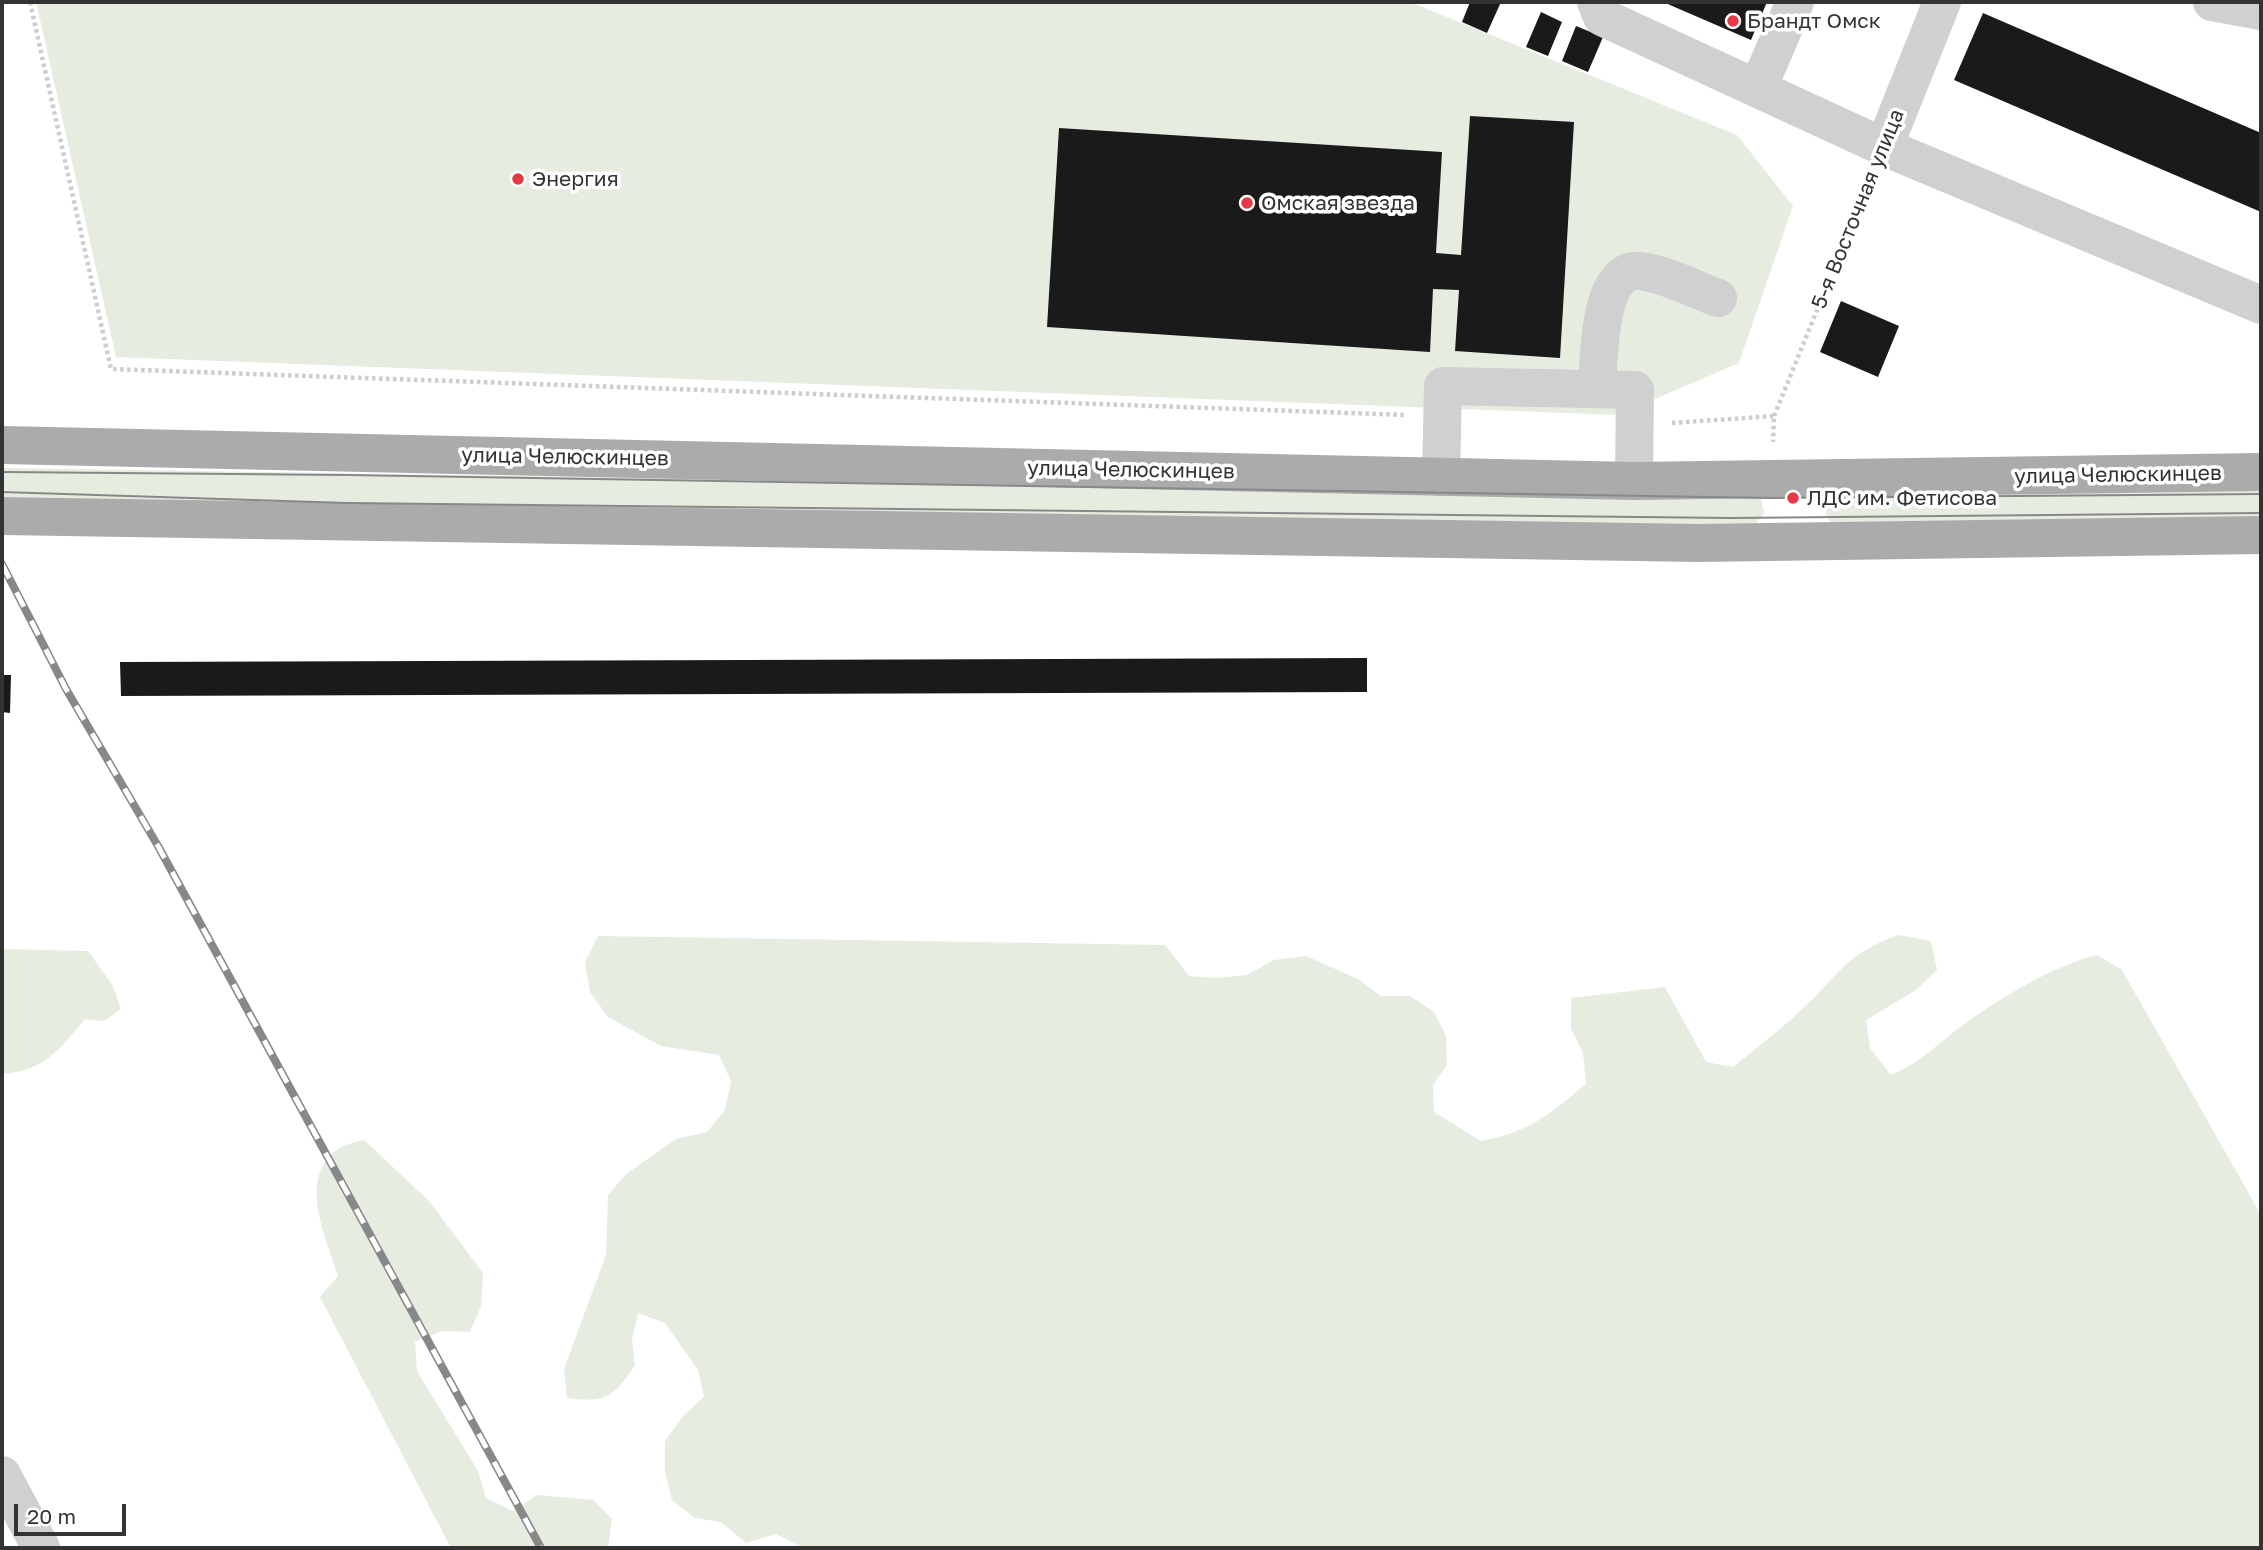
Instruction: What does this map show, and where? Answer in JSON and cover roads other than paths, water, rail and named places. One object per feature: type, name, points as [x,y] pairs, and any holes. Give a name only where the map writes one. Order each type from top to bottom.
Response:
[{"type":"main road","name":"улица Челюскинцев","points":[[2,445],[1634,481],[2261,472]]},
{"type":"main road","points":[[2,516],[1698,543],[2261,535]]},
{"type":"street","points":[[1596,2],[1602,17],[1884,147],[2261,305]]},
{"type":"street","points":[[1758,88],[1795,2]]},
{"type":"street","name":"5-я Восточная улица","points":[[1884,147],[1942,2]]},
{"type":"street","points":[[2212,2],[2261,11]]},
{"type":"street","points":[[1597,389],[1603,311],[1613,288],[1625,275],[1639,271],[1718,298]]},
{"type":"street","points":[[1441,477],[1443,386],[1597,389],[1635,390],[1634,481]]},
{"type":"street","points":[[2,1475],[41,1548]]},
{"type":"tram line","points":[[2,472],[1771,498],[2261,494]]},
{"type":"tram line","points":[[2,492],[347,503],[1731,518],[2261,513]]},
{"type":"railway","points":[[2,564],[66,689],[158,846],[541,1548]]},
{"type":"place","name":"Брандт Омск","points":[[1733,21]]},
{"type":"place","name":"Энергия","points":[[518,179]]},
{"type":"place","name":"Омская звезда","points":[[1247,203]]},
{"type":"place","name":"ЛДС им. Фетисова","points":[[1793,498]]}]
